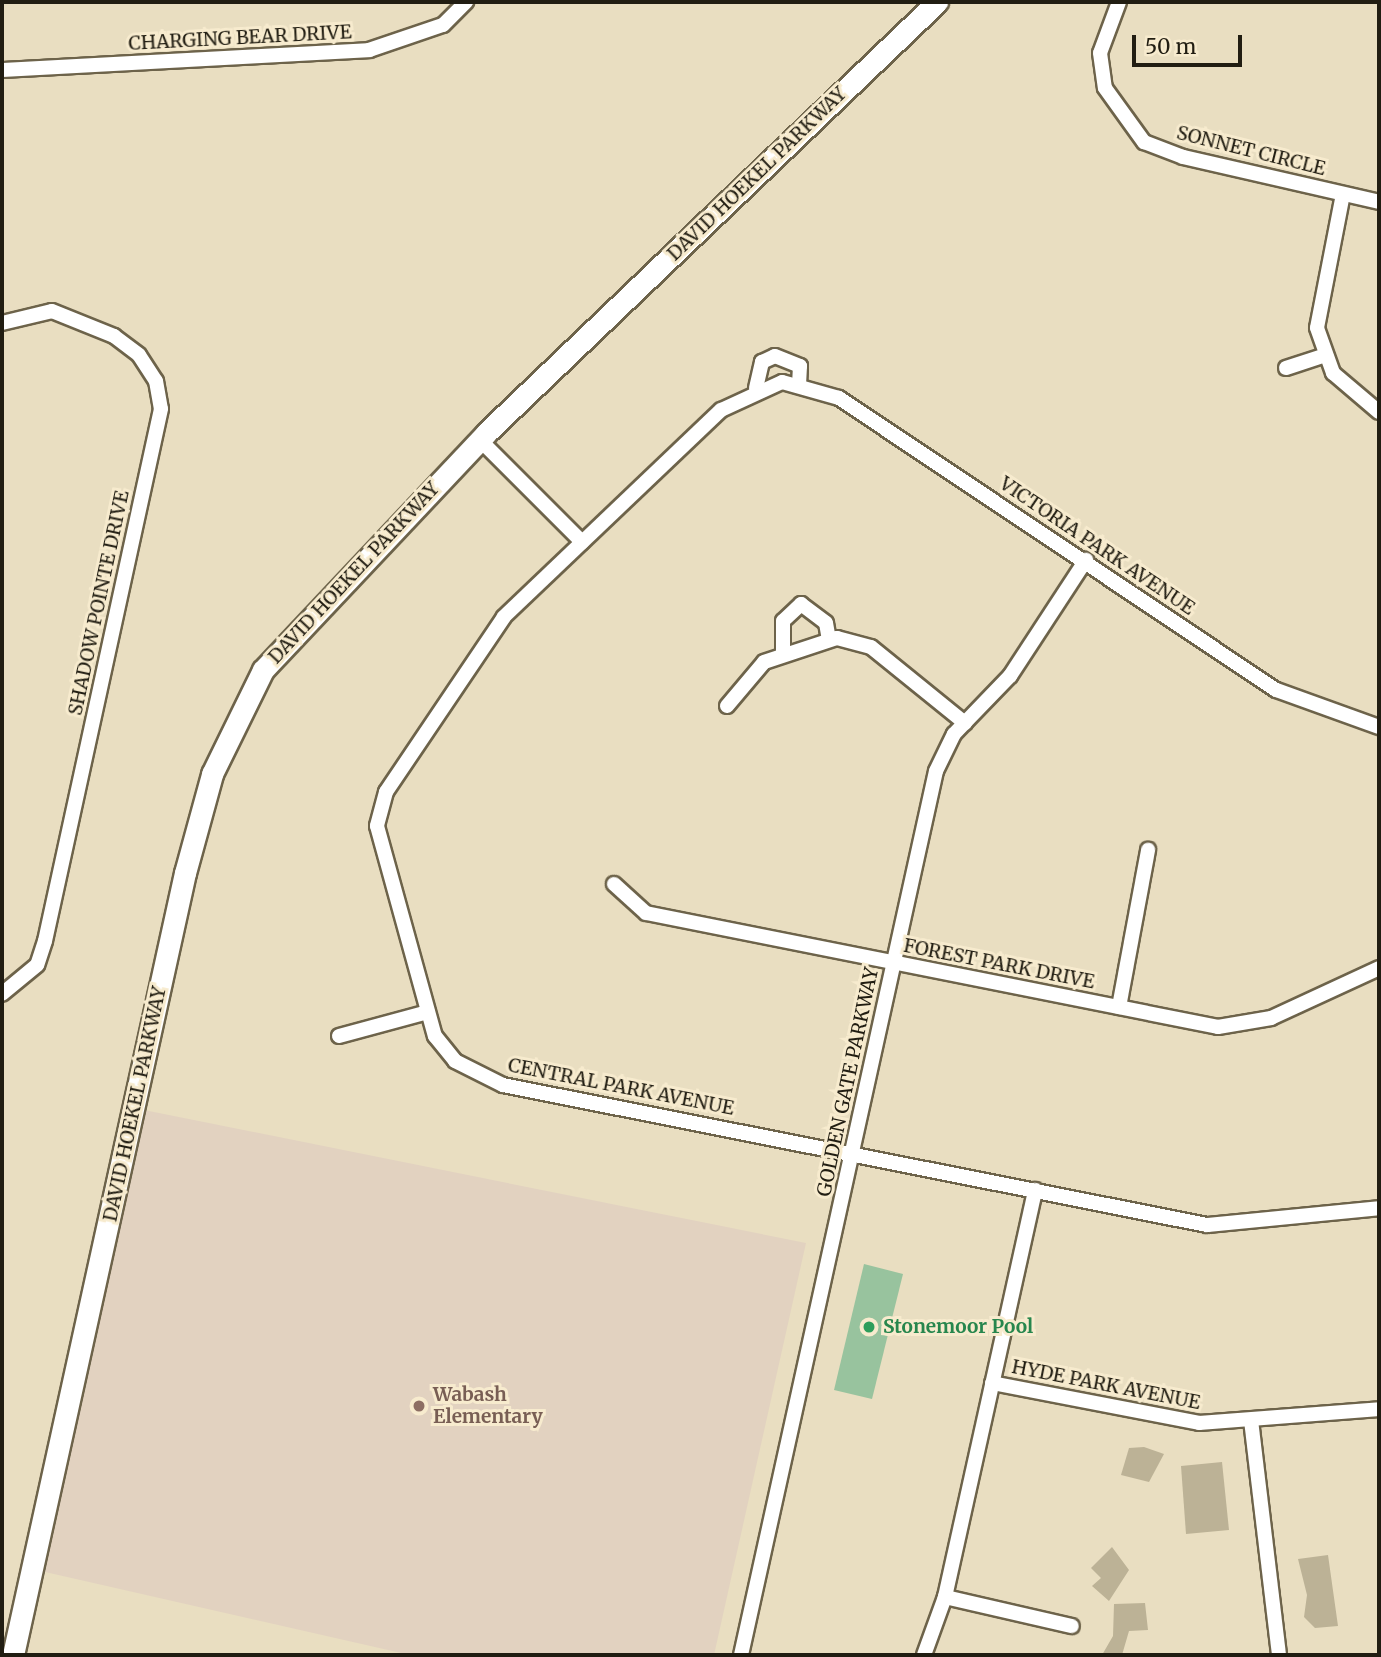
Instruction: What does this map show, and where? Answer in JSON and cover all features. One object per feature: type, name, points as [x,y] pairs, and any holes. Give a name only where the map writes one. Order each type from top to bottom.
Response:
[{"type":"main road","name":"DAVID HOEKEL PARKWAY","points":[[13,1655],[212,774],[263,670],[481,440],[937,2]]},
{"type":"street","name":"CHARGING BEAR DRIVE","points":[[2,70],[369,50],[443,25],[466,2]]},
{"type":"street","name":"SONNET CIRCLE","points":[[1119,2],[1100,53],[1105,88],[1144,142],[1183,157],[1379,202]]},
{"type":"street","points":[[1343,194],[1317,328],[1323,356],[1345,388],[1379,412]]},
{"type":"street","name":"SHADOW POINTE DRIVE","points":[[2,323],[52,311],[114,336],[139,355],[156,381],[161,409],[45,941],[37,965],[2,993]]},
{"type":"street","points":[[756,388],[762,362],[775,356],[800,366],[799,384]]},
{"type":"street","points":[[1286,368],[1323,356]]},
{"type":"street","name":"VICTORIA PARK AVENUE","points":[[582,542],[722,410],[756,388],[799,384],[839,398],[1086,560],[1276,690],[1379,727]]},
{"type":"street","points":[[481,440],[582,542]]},
{"type":"street","name":"CENTRAL PARK AVENUE","points":[[582,542],[504,617],[386,792],[377,826],[381,858],[435,1036],[455,1061],[503,1085],[852,1152],[1207,1225],[1379,1208]]},
{"type":"street","name":"GOLDEN GATE PARKWAY","points":[[741,1655],[936,771],[965,723],[1010,676],[1086,560]]},
{"type":"street","points":[[783,653],[783,621],[801,604],[826,623],[829,640]]},
{"type":"street","points":[[727,706],[764,662],[783,653],[829,640],[871,647],[965,723]]},
{"type":"street","points":[[1119,1007],[1148,850]]},
{"type":"street","name":"FOREST PARK DRIVE","points":[[614,884],[646,912],[1218,1027],[1245,1025],[1379,968]]},
{"type":"street","points":[[340,1036],[428,1012]]},
{"type":"street","points":[[925,1655],[945,1597],[1035,1190]]},
{"type":"street","name":"HYDE PARK AVENUE","points":[[992,1383],[1166,1420],[1251,1420],[1379,1409]]},
{"type":"street","points":[[1251,1420],[1279,1655]]},
{"type":"street","points":[[945,1597],[1072,1626]]},
{"type":"shaded area","name":"Wabash Elementary","points":[[134,1108],[806,1243],[714,1655],[410,1655],[32,1569]]},
{"type":"green space","name":"Stonemoor Pool","points":[[864,1264],[903,1274],[872,1399],[834,1390]]},
{"type":"building","points":[[1144,1447],[1164,1454],[1149,1482],[1121,1475],[1129,1448]]},
{"type":"building","points":[[1222,1462],[1229,1530],[1186,1534],[1181,1466]]},
{"type":"building","points":[[1112,1547],[1129,1570],[1109,1601],[1092,1586],[1101,1578],[1091,1568]]},
{"type":"building","points":[[1328,1555],[1338,1626],[1315,1628],[1304,1617],[1307,1595],[1298,1559]]},
{"type":"building","points":[[1145,1603],[1148,1630],[1129,1631],[1122,1655],[1102,1655],[1113,1636],[1114,1604]]},
{"type":"place","name":"Stonemoor Pool","points":[[869,1327]]},
{"type":"place","name":"Wabash Elementary","points":[[419,1406]]}]
